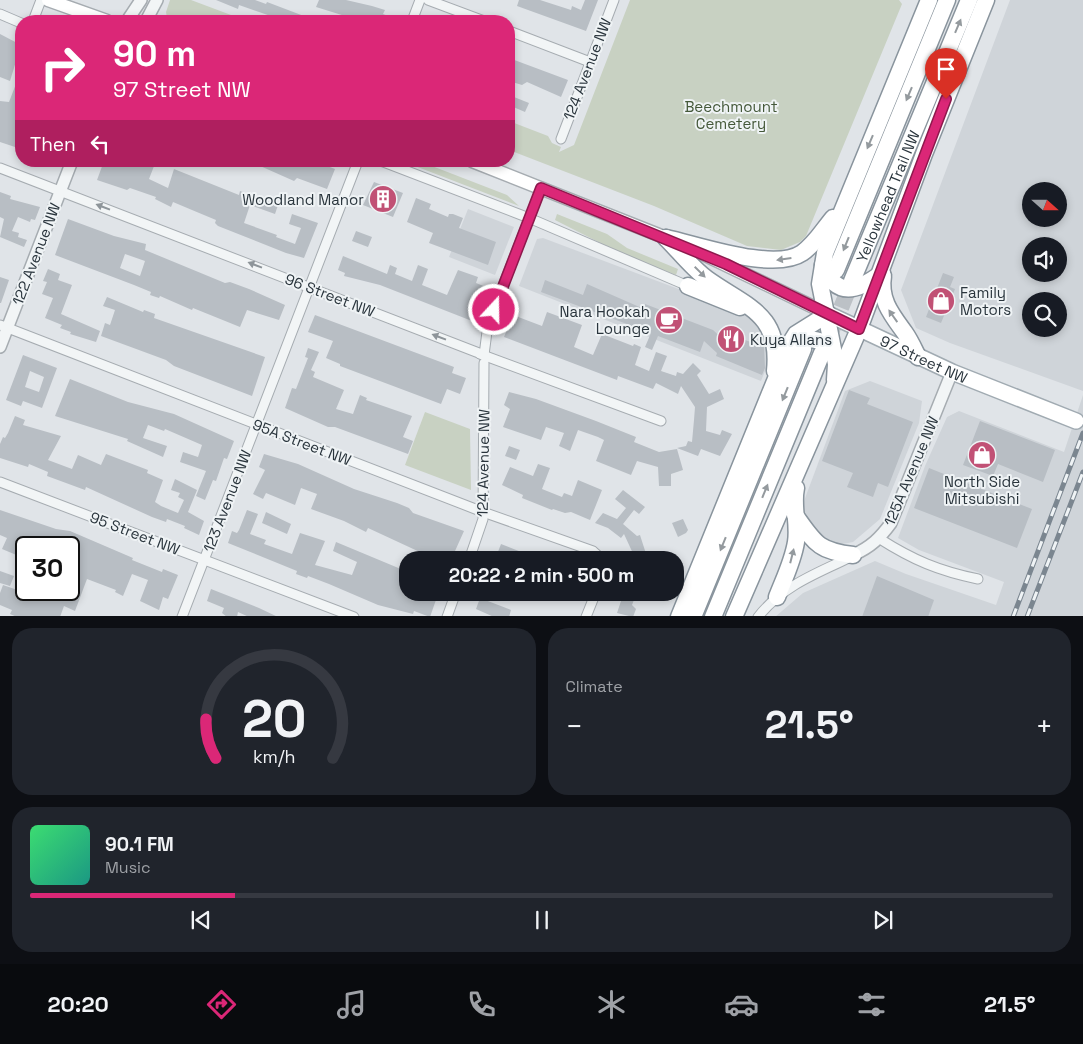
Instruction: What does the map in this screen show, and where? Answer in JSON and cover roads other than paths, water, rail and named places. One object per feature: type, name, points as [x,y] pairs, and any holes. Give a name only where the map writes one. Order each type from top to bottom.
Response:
[{"type":"highway","points":[[882,273],[867,284],[850,289],[836,284],[830,279],[825,253],[929,0]]},
{"type":"highway","name":"Yellowhead Trail NW","points":[[829,267],[947,0]]},
{"type":"highway","name":"Yellowhead Trail NW","points":[[852,281],[969,0]]},
{"type":"highway","points":[[734,616],[835,386],[882,273],[924,154],[986,0]]},
{"type":"highway","points":[[666,238],[762,260],[784,260],[793,258],[812,245],[844,205]]},
{"type":"highway","points":[[666,238],[706,278],[763,316],[774,337],[776,361],[773,386]]},
{"type":"highway","points":[[889,252],[883,279],[886,306],[907,335],[918,357]]},
{"type":"highway","points":[[713,616],[828,353],[828,314],[820,284],[829,267]]},
{"type":"highway","points":[[688,286],[738,306],[754,309]]},
{"type":"highway","points":[[679,616],[786,354],[796,334],[828,314]]},
{"type":"highway","points":[[786,354],[796,344],[811,338],[823,342],[836,364],[835,386]]},
{"type":"highway","points":[[693,616],[803,349]]},
{"type":"highway","points":[[777,597],[790,564],[796,542],[793,500],[799,469]]},
{"type":"highway","points":[[794,513],[820,545],[831,553],[853,555]]},
{"type":"main road","points":[[48,0],[90,15]]},
{"type":"main road","name":"97 Street NW","points":[[487,167],[666,238],[726,264],[918,357],[1076,421]]},
{"type":"street","points":[[35,15],[41,0]]},
{"type":"street","points":[[131,15],[141,0]]},
{"type":"street","points":[[149,15],[157,0]]},
{"type":"street","points":[[414,15],[420,0]]},
{"type":"street","points":[[428,0],[468,15]]},
{"type":"street","name":"124 Avenue NW","points":[[561,139],[614,0]]},
{"type":"street","points":[[0,14],[15,20]]},
{"type":"street","points":[[515,33],[590,62]]},
{"type":"street","name":"122 Avenue NW","points":[[0,347],[4,326],[70,167]]},
{"type":"street","name":"123 Avenue NW","points":[[182,616],[258,424],[356,167]]},
{"type":"street","points":[[397,167],[529,218],[688,286]]},
{"type":"street","name":"96 Street NW","points":[[0,168],[310,287],[483,357],[661,421]]},
{"type":"street","name":"124 Avenue NW","points":[[471,551],[483,521],[483,357],[488,324],[541,188]]},
{"type":"street","name":"95A Street NW","points":[[4,326],[483,512],[593,551]]},
{"type":"street","name":"125A Avenue NW","points":[[853,555],[868,548],[880,539],[891,523],[952,372]]},
{"type":"street","name":"95 Street NW","points":[[0,482],[354,616]]},
{"type":"street","points":[[880,539],[907,556],[936,569],[978,579]]},
{"type":"street","points":[[758,616],[777,597],[794,584],[853,555]]},
{"type":"street","points":[[447,616],[453,601]]},
{"type":"street","points":[[586,616],[592,601]]},
{"type":"tunnel","points":[[832,330],[852,281]]},
{"type":"railway","points":[[1013,616],[1083,433]]},
{"type":"railway","points":[[1027,616],[1083,472]]},
{"type":"place","name":"Woodland Manor","points":[[383,199]]},
{"type":"place","name":"Family Motors","points":[[941,301]]},
{"type":"place","name":"Nara Hookah Lounge","points":[[669,320]]},
{"type":"place","name":"Kuya Allans","points":[[731,339]]},
{"type":"place","name":"North Side Mitsubishi","points":[[982,455]]},
{"type":"park label","name":"Beechmount Cemetery","points":[[731,114]]}]
